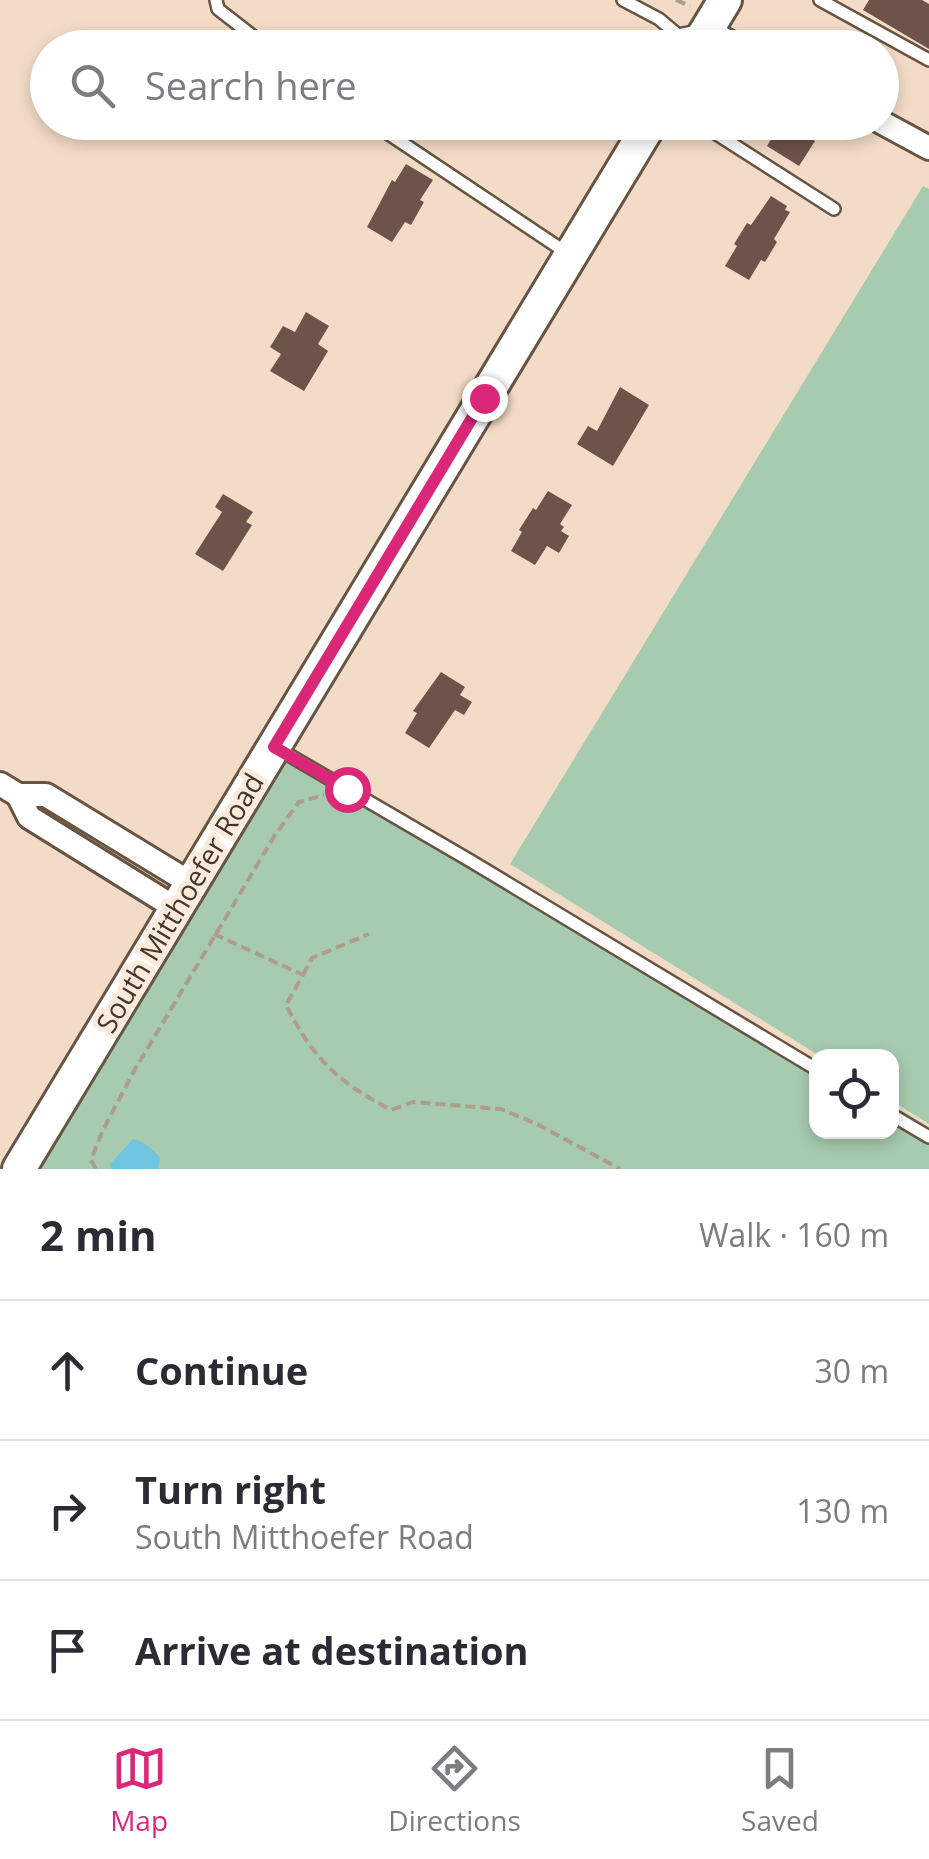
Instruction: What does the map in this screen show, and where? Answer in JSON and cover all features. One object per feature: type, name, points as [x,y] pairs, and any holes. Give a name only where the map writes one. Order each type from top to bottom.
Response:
[{"type":"main road","points":[[707,30],[725,0]]},
{"type":"main road","name":"South Mitthoefer Road","points":[[20,1169],[640,140]]},
{"type":"street","points":[[899,132],[929,148]]},
{"type":"street","points":[[9,789],[46,795],[184,896]]},
{"type":"lane","points":[[216,0],[218,9],[245,30]]},
{"type":"lane","points":[[623,0],[673,30]]},
{"type":"lane","points":[[820,0],[874,30]]},
{"type":"lane","points":[[899,43],[929,60]]},
{"type":"lane","points":[[398,140],[570,255]]},
{"type":"lane","points":[[726,140],[834,210]]},
{"type":"lane","points":[[274,747],[809,1066]]},
{"type":"lane","points":[[899,1119],[929,1138]]},
{"type":"path","points":[[96,1169],[92,1160],[102,1132],[134,1071],[274,835],[299,802],[347,789]]},
{"type":"path","points":[[214,934],[303,975]]},
{"type":"path","points":[[370,934],[312,958],[286,1005],[320,1062],[360,1094],[390,1110],[413,1102],[501,1110],[538,1124],[620,1169]]},
{"type":"green space","points":[[923,186],[929,189],[929,1124],[899,1105],[899,1049],[809,1049],[510,864]]},
{"type":"green space","points":[[274,747],[809,1058],[809,1139],[899,1139],[899,1109],[929,1127],[929,1169],[19,1169]]},
{"type":"water","points":[[133,1139],[157,1154],[158,1169],[111,1169],[110,1164]]},
{"type":"building","points":[[869,0],[922,0],[929,4],[929,49],[899,30],[863,10]]},
{"type":"building","points":[[770,140],[815,141],[799,166],[767,146]]},
{"type":"building","points":[[406,164],[433,180],[411,225],[405,222],[392,242],[367,227],[392,180],[395,182]]},
{"type":"building","points":[[771,196],[790,212],[765,262],[761,260],[749,280],[725,266],[747,223],[751,225]]},
{"type":"building","points":[[306,312],[329,326],[318,344],[328,351],[304,391],[270,371],[281,354],[270,347],[283,326],[295,332]]},
{"type":"building","points":[[620,387],[649,405],[613,466],[577,444],[588,426],[597,431]]},
{"type":"building","points":[[548,491],[572,505],[560,524],[564,527],[561,531],[569,536],[559,553],[547,546],[535,565],[511,551],[522,532],[519,530]]},
{"type":"building","points":[[223,494],[253,512],[246,522],[252,525],[223,571],[195,554],[222,512],[215,507]]},
{"type":"building","points":[[441,672],[465,687],[460,695],[472,702],[464,715],[455,710],[429,748],[405,733],[417,713],[413,711]]},
{"type":"route","points":[[347,789],[274,747],[484,398]]}]
